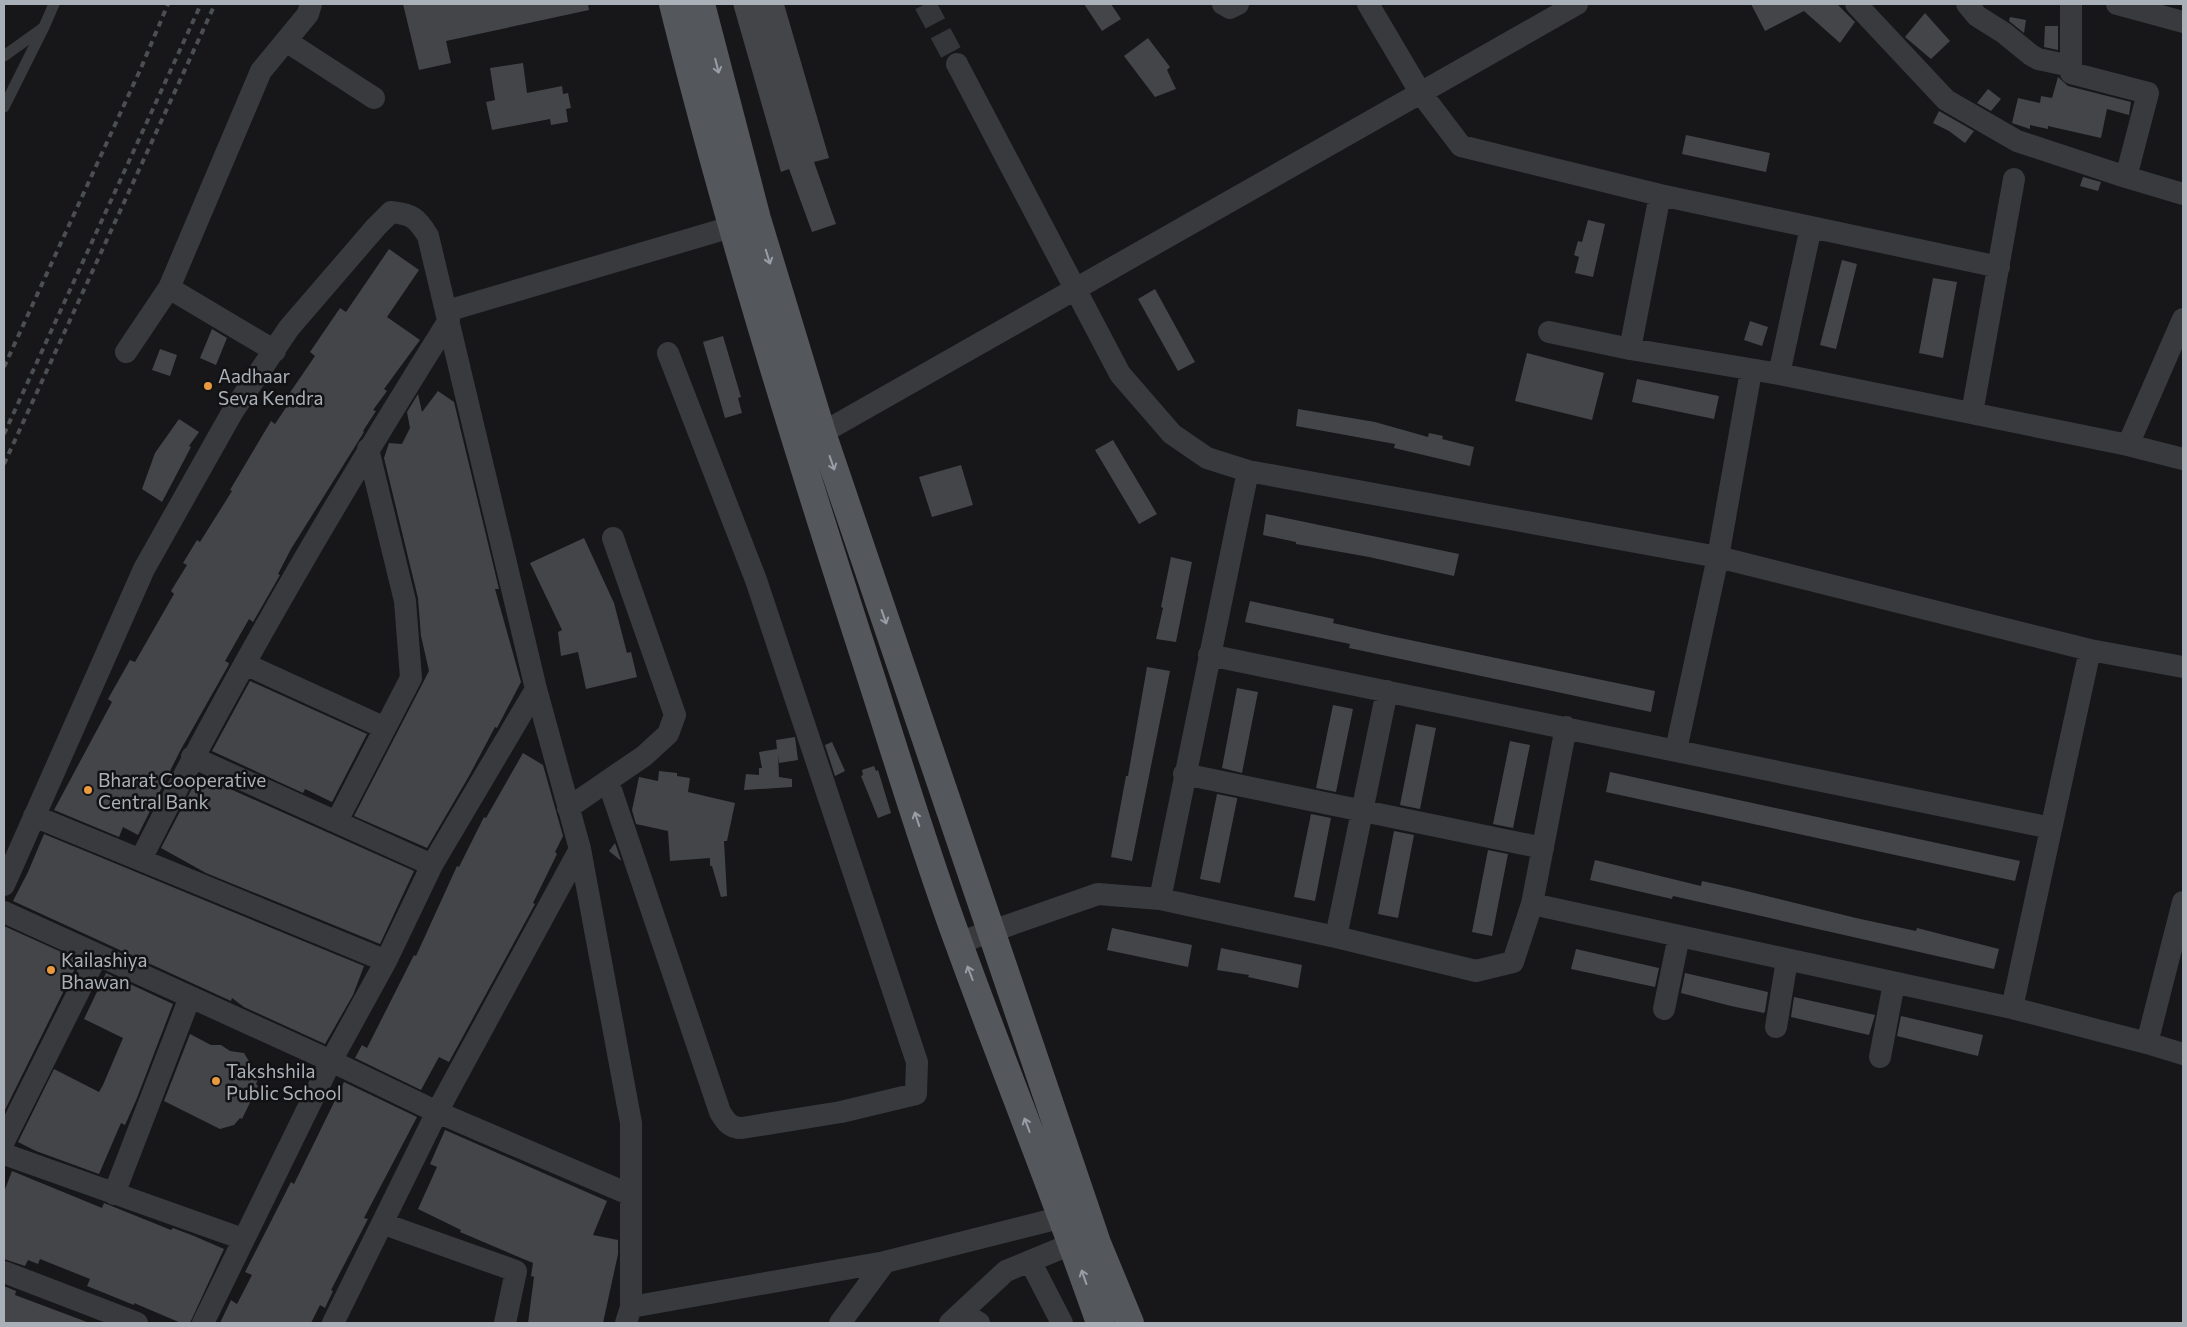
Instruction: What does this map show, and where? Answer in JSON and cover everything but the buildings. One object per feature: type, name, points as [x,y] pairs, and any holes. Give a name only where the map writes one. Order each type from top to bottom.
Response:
[{"type":"main road","points":[[673,4],[745,222],[822,433],[990,931],[1083,1239],[1100,1323]]},
{"type":"main road","points":[[701,4],[745,222],[795,442],[958,943],[1063,1217],[1083,1239],[1130,1323]]},
{"type":"street","points":[[126,352],[169,288],[262,70],[308,14],[311,4]]},
{"type":"street","points":[[1223,4],[1230,8],[1238,4]]},
{"type":"street","points":[[1368,4],[1420,92],[1461,146],[1660,195],[1999,267]]},
{"type":"street","points":[[795,442],[822,433],[1577,4]]},
{"type":"street","points":[[1856,4],[1946,100],[2017,141],[2126,178],[2183,194]]},
{"type":"street","points":[[1967,4],[1977,16],[2004,33],[2031,55],[2038,59],[2071,66]]},
{"type":"street","points":[[2071,4],[2071,73],[2148,93],[2126,178]]},
{"type":"street","points":[[2117,4],[2183,22]]},
{"type":"street","points":[[286,41],[374,98]]},
{"type":"street","points":[[957,64],[1120,374],[1172,434],[1207,458],[1248,470],[1718,557],[2090,650],[2183,667]]},
{"type":"street","points":[[1972,413],[2014,179]]},
{"type":"street","points":[[1630,349],[1660,195]]},
{"type":"street","points":[[4,885],[144,569],[234,411],[289,328],[376,226],[391,212],[406,214],[419,221],[428,236],[536,689],[580,849],[631,1123],[628,1315],[885,1262],[1063,1217]]},
{"type":"street","points":[[141,859],[192,757],[368,449],[448,316],[745,222]]},
{"type":"street","points":[[1779,374],[1811,227]]},
{"type":"street","points":[[169,288],[275,351]]},
{"type":"street","points":[[2128,445],[2183,319]]},
{"type":"street","points":[[1549,332],[1630,349],[1779,374],[2128,445],[2183,459]]},
{"type":"street","points":[[608,781],[720,1112],[726,1123],[733,1128],[742,1128],[841,1112],[916,1094],[917,1062],[854,869],[756,580],[668,353]]},
{"type":"street","points":[[1676,750],[1718,557],[1751,370]]},
{"type":"street","points":[[337,821],[411,678],[405,601],[368,449]]},
{"type":"street","points":[[1160,899],[1184,774],[1248,470]]},
{"type":"street","points":[[568,808],[644,756],[668,734],[676,715],[613,538]]},
{"type":"street","points":[[2012,1008],[2090,650]]},
{"type":"street","points":[[1209,655],[2051,828]]},
{"type":"street","points":[[245,664],[385,728]]},
{"type":"street","points":[[202,1323],[331,1061],[386,961],[432,865],[536,689]]},
{"type":"street","points":[[1336,937],[1387,691]]},
{"type":"street","points":[[958,943],[1098,894],[1160,899],[1336,937],[1476,971],[1513,962],[1532,904],[1566,727]]},
{"type":"street","points":[[192,757],[432,865]]},
{"type":"street","points":[[1184,774],[1543,848]]},
{"type":"street","points":[[34,816],[386,961]]},
{"type":"street","points":[[334,1323],[384,1224],[437,1112],[580,849]]},
{"type":"street","points":[[2147,1043],[2183,902]]},
{"type":"street","points":[[1532,904],[2012,1008],[2183,1054]]},
{"type":"street","points":[[4,912],[331,1061],[437,1112],[630,1195]]},
{"type":"street","points":[[1664,1009],[1679,936]]},
{"type":"street","points":[[4,1141],[97,955]]},
{"type":"street","points":[[1776,1027],[1787,960]]},
{"type":"street","points":[[1880,1057],[1894,983]]},
{"type":"street","points":[[114,1194],[190,997]]},
{"type":"street","points":[[4,1154],[243,1239]]},
{"type":"street","points":[[384,1224],[516,1271],[505,1323]]},
{"type":"street","points":[[964,1319],[1006,1271],[1083,1239]]},
{"type":"street","points":[[1030,1261],[1062,1323]]},
{"type":"street","points":[[840,1323],[885,1262]]},
{"type":"street","points":[[4,1272],[137,1323]]},
{"type":"lane","points":[[4,107],[54,4]]},
{"type":"lane","points":[[4,56],[44,27]]},
{"type":"tunnel","points":[[925,4],[957,64]]},
{"type":"railway","points":[[4,367],[141,68],[168,4]]},
{"type":"railway","points":[[4,434],[201,4]]},
{"type":"railway","points":[[4,464],[215,4]]},
{"type":"place","name":"Aadhaar Seva Kendra","points":[[208,386]]},
{"type":"place","name":"Bharat Cooperative Central Bank","points":[[88,790]]},
{"type":"place","name":"Kailashiya Bhawan","points":[[51,970]]},
{"type":"place","name":"Takshshila Public School","points":[[216,1081]]}]
